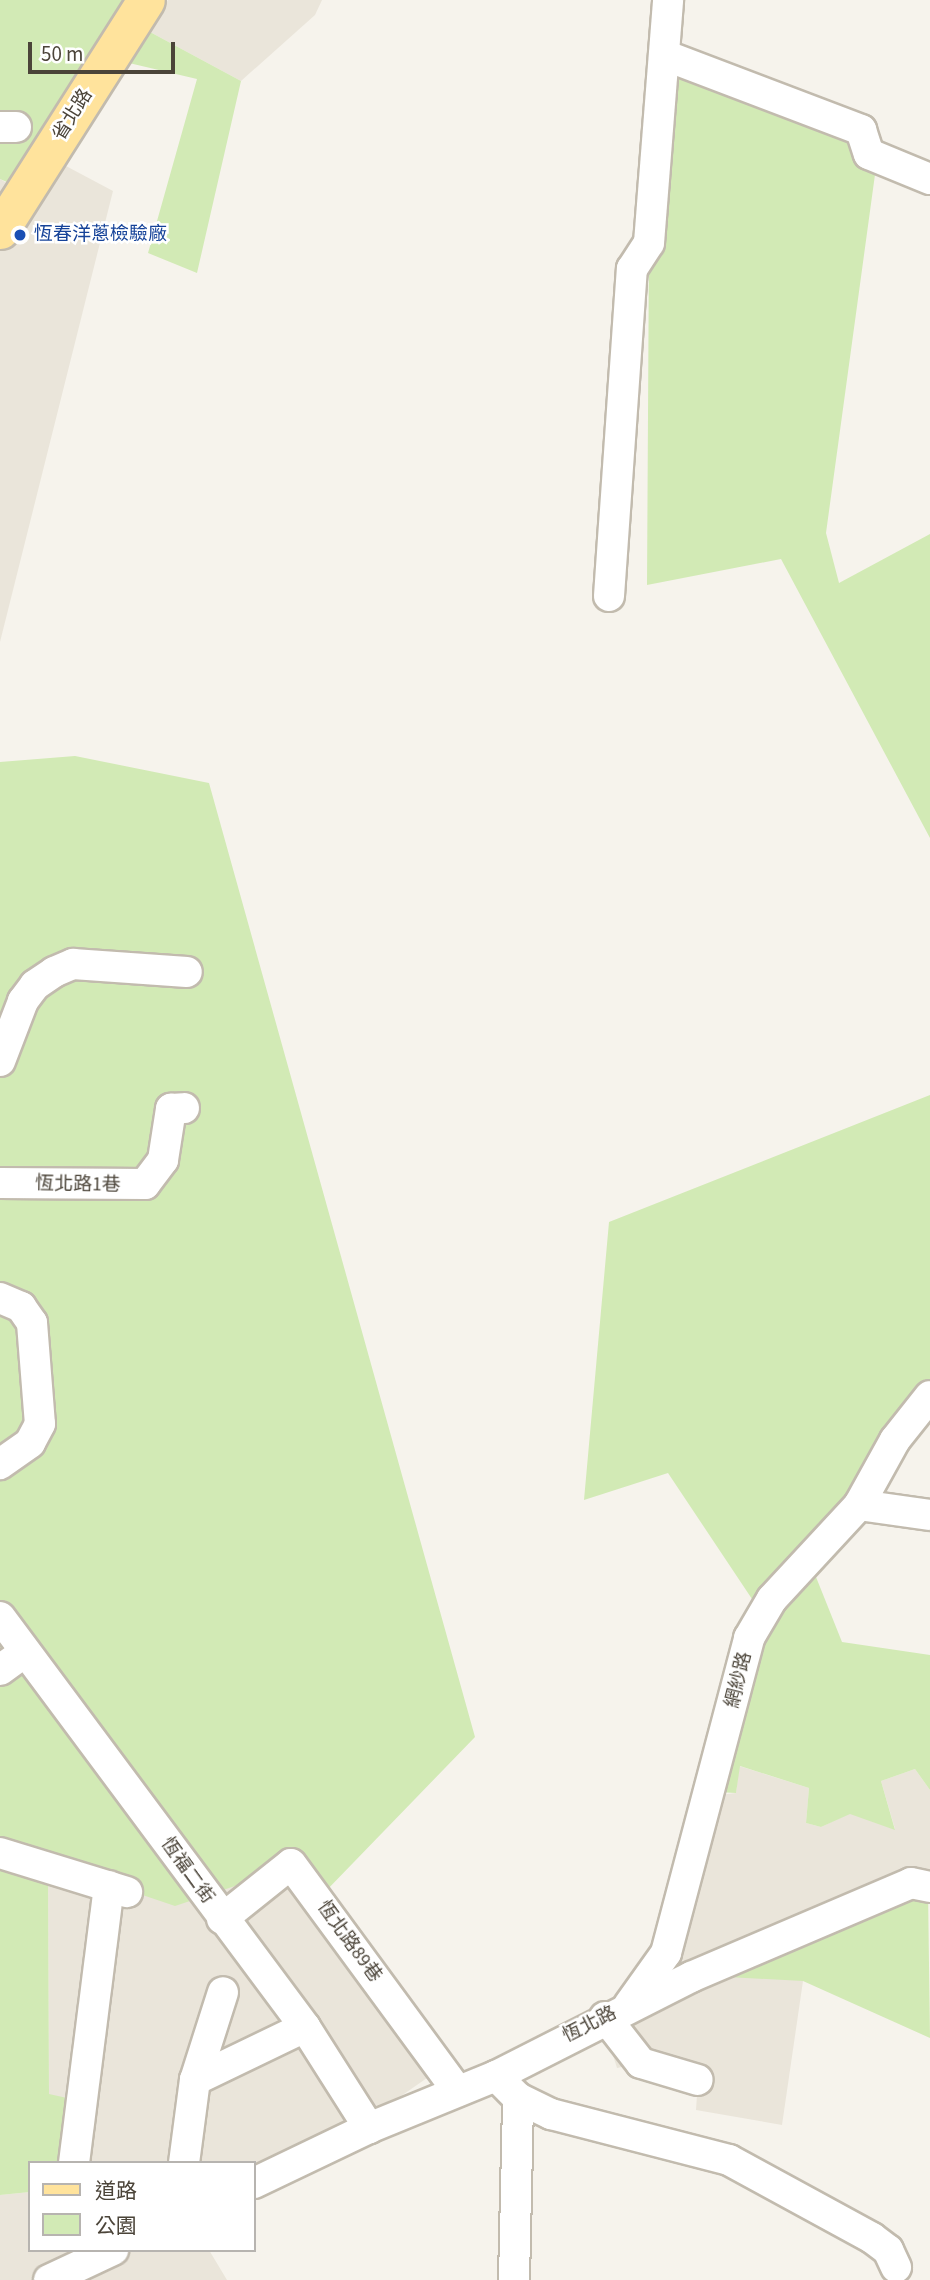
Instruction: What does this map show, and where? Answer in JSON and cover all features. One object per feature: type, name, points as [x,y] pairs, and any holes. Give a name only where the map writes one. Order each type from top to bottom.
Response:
[{"type":"main road","name":"省北路","points":[[0,230],[146,0]]},
{"type":"street","points":[[609,596],[632,269],[649,243],[668,0]]},
{"type":"street","points":[[664,55],[861,130],[869,154],[930,179]]},
{"type":"street","points":[[0,1061],[23,1001],[35,985],[54,972],[73,964],[187,972]]},
{"type":"street","name":"恆北路1巷","points":[[0,1183],[145,1184],[163,1160],[172,1109],[184,1108]]},
{"type":"street","points":[[0,1298],[21,1307],[32,1323],[34,1379],[40,1424],[30,1443],[0,1464]]},
{"type":"street","name":"網紗路","points":[[617,2011],[666,1953],[749,1638],[772,1599],[859,1505],[895,1440],[930,1396]]},
{"type":"street","points":[[859,1505],[930,1515]]},
{"type":"street","name":"恆福二街","points":[[0,1617],[222,1919],[305,2027],[369,2128]]},
{"type":"street","points":[[0,1670],[25,1652]]},
{"type":"street","points":[[0,1853],[119,1890],[74,2161]]},
{"type":"street","name":"恆北路89巷","points":[[222,1919],[291,1864],[458,2091]]},
{"type":"street","name":"恆北路","points":[[256,2182],[369,2128],[496,2076],[617,2011],[911,1883],[930,1887]]},
{"type":"street","points":[[184,2161],[195,2080],[223,1992]]},
{"type":"street","points":[[617,2011],[641,2063],[698,2080]]},
{"type":"street","points":[[195,2080],[305,2027]]},
{"type":"street","points":[[496,2076],[518,2098],[551,2114],[729,2160],[872,2238],[888,2250],[896,2267]]},
{"type":"street","points":[[514,2280],[518,2098]]},
{"type":"street","points":[[50,2280],[100,2253]]},
{"type":"shaded area","points":[[168,0],[322,0],[315,15],[241,81],[150,32]]},
{"type":"shaded area","points":[[66,166],[113,191],[0,642],[0,179],[32,198]]},
{"type":"shaded area","points":[[739,1766],[809,1788],[806,1823],[821,1827],[850,1813],[895,1829],[881,1781],[915,1769],[930,1790],[930,1888],[803,1981],[782,2125],[696,2110],[698,2080],[641,2063],[617,2068],[607,2036],[658,1970],[710,1796],[736,1793]]},
{"type":"shaded area","points":[[280,1860],[437,2071],[381,2110],[256,2168],[256,2161],[75,2161],[49,2095],[48,1862],[241,1884]]},
{"type":"shaded area","points":[[28,2192],[28,2252],[210,2252],[227,2280],[0,2280],[0,2195]]},
{"type":"green space","points":[[0,0],[124,0],[9,183],[0,179]]},
{"type":"green space","points":[[150,32],[241,81],[197,273],[148,253],[197,79],[129,63]]},
{"type":"green space","points":[[664,55],[880,138],[826,533],[839,583],[930,534],[930,838],[781,559],[647,585],[649,243]]},
{"type":"green space","points":[[75,756],[209,783],[475,1737],[323,1894],[291,1851],[241,1884],[175,1906],[48,1863],[49,2094],[85,2102],[76,2161],[28,2161],[28,2192],[0,2195],[0,762]]},
{"type":"green space","points":[[930,1095],[930,1413],[754,1602],[668,1473],[584,1500],[609,1222]]},
{"type":"green space","points":[[814,1572],[842,1642],[930,1655],[930,1790],[915,1769],[881,1781],[895,1830],[850,1814],[821,1827],[806,1823],[809,1788],[740,1766],[736,1793],[717,1792],[749,1658],[787,1597]]},
{"type":"green space","points":[[928,1889],[930,2038],[803,1981],[709,1976]]},
{"type":"place","name":"恆春洋蔥檢驗廠","points":[[20,235]]}]
